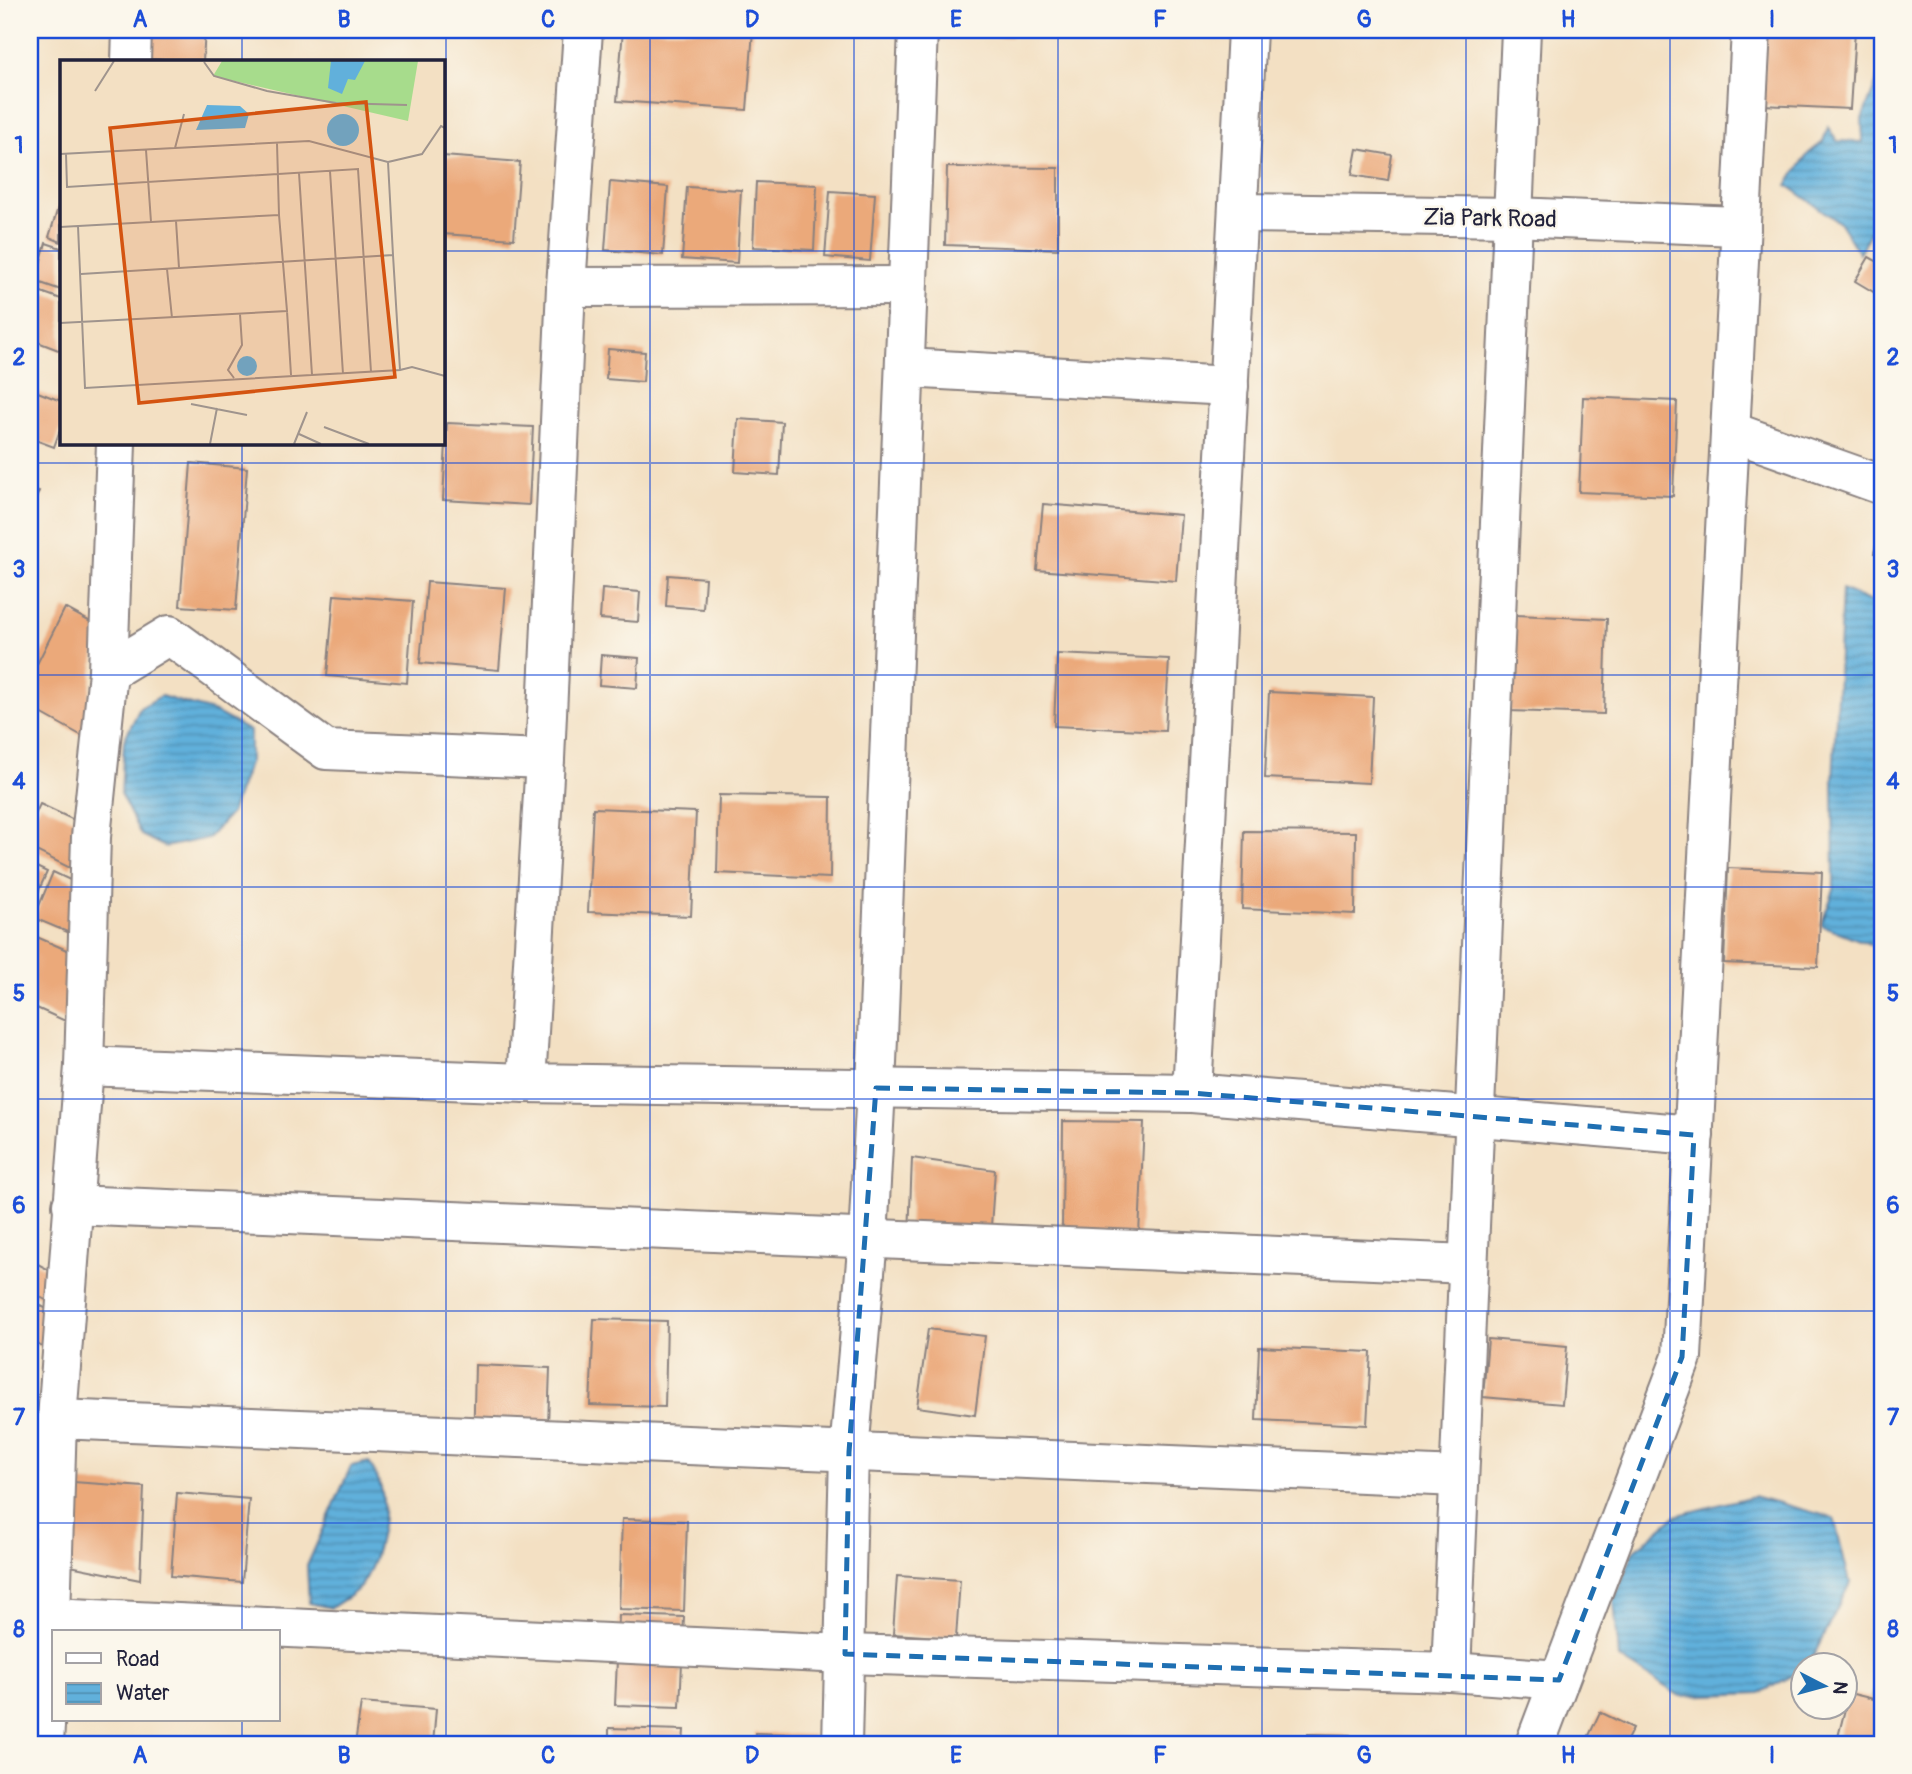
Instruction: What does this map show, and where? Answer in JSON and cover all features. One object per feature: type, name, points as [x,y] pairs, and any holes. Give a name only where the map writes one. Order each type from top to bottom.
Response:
[{"type":"street","points":[[131,60],[132,30]]},
{"type":"street","points":[[526,1083],[545,759],[566,287],[583,30]]},
{"type":"street","points":[[842,1744],[849,1452],[868,1239],[876,1088],[918,30]]},
{"type":"street","points":[[1192,1093],[1247,30]]},
{"type":"street","points":[[1451,1672],[1521,30]]},
{"type":"street","points":[[1535,1744],[1682,1357],[1751,30]]},
{"type":"street","name":"Zia Park Road","points":[[1238,213],[1513,217],[1738,226],[1741,229]]},
{"type":"street","points":[[566,287],[907,286]]},
{"type":"street","points":[[906,368],[1229,386]]},
{"type":"street","points":[[1730,431],[1882,485]]},
{"type":"street","points":[[44,1744],[57,1419],[84,1066],[91,837],[108,672],[116,444]]},
{"type":"street","points":[[108,672],[169,635],[326,750],[545,759]]},
{"type":"street","points":[[84,1066],[526,1083],[1192,1093],[1694,1135]]},
{"type":"street","points":[[72,1205],[1468,1264]]},
{"type":"street","points":[[57,1419],[1459,1477]]},
{"type":"street","points":[[51,1617],[845,1654],[1451,1672],[1559,1679]]},
{"type":"highlighted area","points":[[876,1088],[1192,1093],[1694,1135],[1682,1357],[1559,1680],[845,1654],[849,1452]]},
{"type":"green space","points":[[1882,1668],[1882,1744],[1856,1744]]},
{"type":"water","points":[[1880,73],[1882,211],[1859,253],[1840,223],[1787,185],[1808,154],[1823,142],[1828,127],[1837,141],[1863,142],[1862,119]]},
{"type":"water","points":[[1842,589],[1882,607],[1882,949],[1821,925],[1834,890],[1833,782]]},
{"type":"water","points":[[161,696],[215,712],[250,731],[250,760],[231,813],[208,838],[165,847],[141,835],[121,795],[124,740],[140,708]]},
{"type":"water","points":[[369,1462],[380,1486],[383,1512],[377,1548],[369,1572],[352,1595],[331,1608],[309,1603],[307,1566],[351,1466]]},
{"type":"water","points":[[1753,1496],[1834,1518],[1850,1583],[1816,1652],[1790,1652],[1790,1677],[1760,1693],[1680,1696],[1619,1658],[1614,1600],[1634,1551],[1675,1516]]},
{"type":"building","points":[[139,30],[205,30],[203,60],[137,59]]},
{"type":"building","points":[[623,30],[753,30],[747,110],[617,101]]},
{"type":"building","points":[[945,30],[1011,30],[1011,37],[944,34]]},
{"type":"building","points":[[1766,30],[1855,30],[1850,109],[1763,105]]},
{"type":"building","points":[[1357,149],[1392,155],[1388,181],[1352,175]]},
{"type":"building","points":[[444,156],[520,162],[514,239],[444,234]]},
{"type":"building","points":[[947,167],[1058,168],[1058,249],[945,245]]},
{"type":"building","points":[[610,182],[668,187],[663,255],[605,250]]},
{"type":"building","points":[[756,182],[817,185],[814,250],[753,247]]},
{"type":"building","points":[[687,187],[741,190],[737,263],[682,259]]},
{"type":"building","points":[[830,191],[875,194],[870,261],[825,257]]},
{"type":"building","points":[[60,201],[60,242],[49,237]]},
{"type":"building","points":[[46,243],[60,248],[60,290],[35,281]]},
{"type":"building","points":[[1869,257],[1882,264],[1882,297],[1855,281]]},
{"type":"building","points":[[33,289],[60,299],[60,351],[30,339],[30,298]]},
{"type":"building","points":[[1882,313],[1882,328],[1876,325]]},
{"type":"building","points":[[608,349],[645,352],[643,382],[606,379]]},
{"type":"building","points":[[30,389],[60,401],[60,430],[54,447],[30,438]]},
{"type":"building","points":[[1583,397],[1677,401],[1673,496],[1579,492]]},
{"type":"building","points":[[738,419],[782,422],[779,475],[735,472]]},
{"type":"building","points":[[447,423],[533,427],[529,505],[443,500]]},
{"type":"building","points":[[191,463],[247,468],[236,610],[180,606]]},
{"type":"building","points":[[30,488],[39,491],[30,513]]},
{"type":"building","points":[[1043,504],[1181,515],[1176,581],[1037,570]]},
{"type":"building","points":[[1882,527],[1882,555],[1874,553]]},
{"type":"building","points":[[668,575],[705,578],[703,609],[666,606]]},
{"type":"building","points":[[427,582],[506,588],[499,670],[420,663]]},
{"type":"building","points":[[602,589],[640,592],[638,622],[600,619]]},
{"type":"building","points":[[334,595],[413,601],[407,683],[327,676]]},
{"type":"building","points":[[65,608],[98,626],[84,737],[30,707],[30,678]]},
{"type":"building","points":[[1514,615],[1607,619],[1604,714],[1509,711]]},
{"type":"building","points":[[1057,654],[1169,659],[1165,731],[1054,726]]},
{"type":"building","points":[[601,655],[639,658],[637,688],[599,685]]},
{"type":"building","points":[[1269,692],[1373,697],[1369,783],[1265,778]]},
{"type":"building","points":[[719,795],[831,797],[830,878],[717,873]]},
{"type":"building","points":[[40,804],[89,827],[70,868],[30,848],[30,825]]},
{"type":"building","points":[[593,808],[696,812],[691,916],[588,912]]},
{"type":"building","points":[[1244,831],[1356,832],[1355,914],[1242,909]]},
{"type":"building","points":[[30,864],[47,872],[30,910]]},
{"type":"building","points":[[1728,868],[1822,872],[1818,967],[1724,963]]},
{"type":"building","points":[[53,872],[83,886],[77,936],[34,918]]},
{"type":"building","points":[[30,934],[78,955],[72,1024],[30,1005]]},
{"type":"building","points":[[1063,1121],[1144,1122],[1139,1235],[1062,1234]]},
{"type":"building","points":[[912,1158],[995,1170],[990,1240],[909,1236]]},
{"type":"building","points":[[1882,1173],[1882,1193],[1877,1192]]},
{"type":"building","points":[[30,1260],[59,1275],[54,1305],[30,1291]]},
{"type":"building","points":[[30,1300],[58,1315],[51,1353],[30,1339]]},
{"type":"building","points":[[594,1319],[667,1321],[665,1407],[590,1405]]},
{"type":"building","points":[[928,1329],[985,1336],[975,1415],[917,1407]]},
{"type":"building","points":[[1488,1339],[1567,1346],[1562,1404],[1483,1397]]},
{"type":"building","points":[[1259,1347],[1371,1352],[1367,1425],[1256,1420]]},
{"type":"building","points":[[475,1365],[550,1368],[547,1454],[473,1452]]},
{"type":"building","points":[[73,1482],[144,1487],[140,1580],[70,1566]]},
{"type":"building","points":[[177,1493],[249,1499],[242,1582],[171,1576]]},
{"type":"building","points":[[622,1519],[687,1521],[684,1611],[619,1609]]},
{"type":"building","points":[[897,1576],[960,1580],[956,1638],[893,1634]]},
{"type":"building","points":[[619,1615],[684,1617],[680,1707],[615,1705]]},
{"type":"building","points":[[1860,1696],[1882,1701],[1873,1744],[1837,1741],[1842,1722],[1860,1722]]},
{"type":"building","points":[[361,1703],[436,1709],[433,1744],[355,1744]]},
{"type":"building","points":[[1600,1712],[1633,1728],[1625,1744],[1585,1744]]},
{"type":"building","points":[[609,1728],[684,1730],[683,1744],[609,1744]]},
{"type":"building","points":[[755,1733],[813,1735],[813,1744],[755,1744]]},
{"type":"building","points":[[1308,1734],[1350,1735],[1349,1744],[1308,1744]]}]
